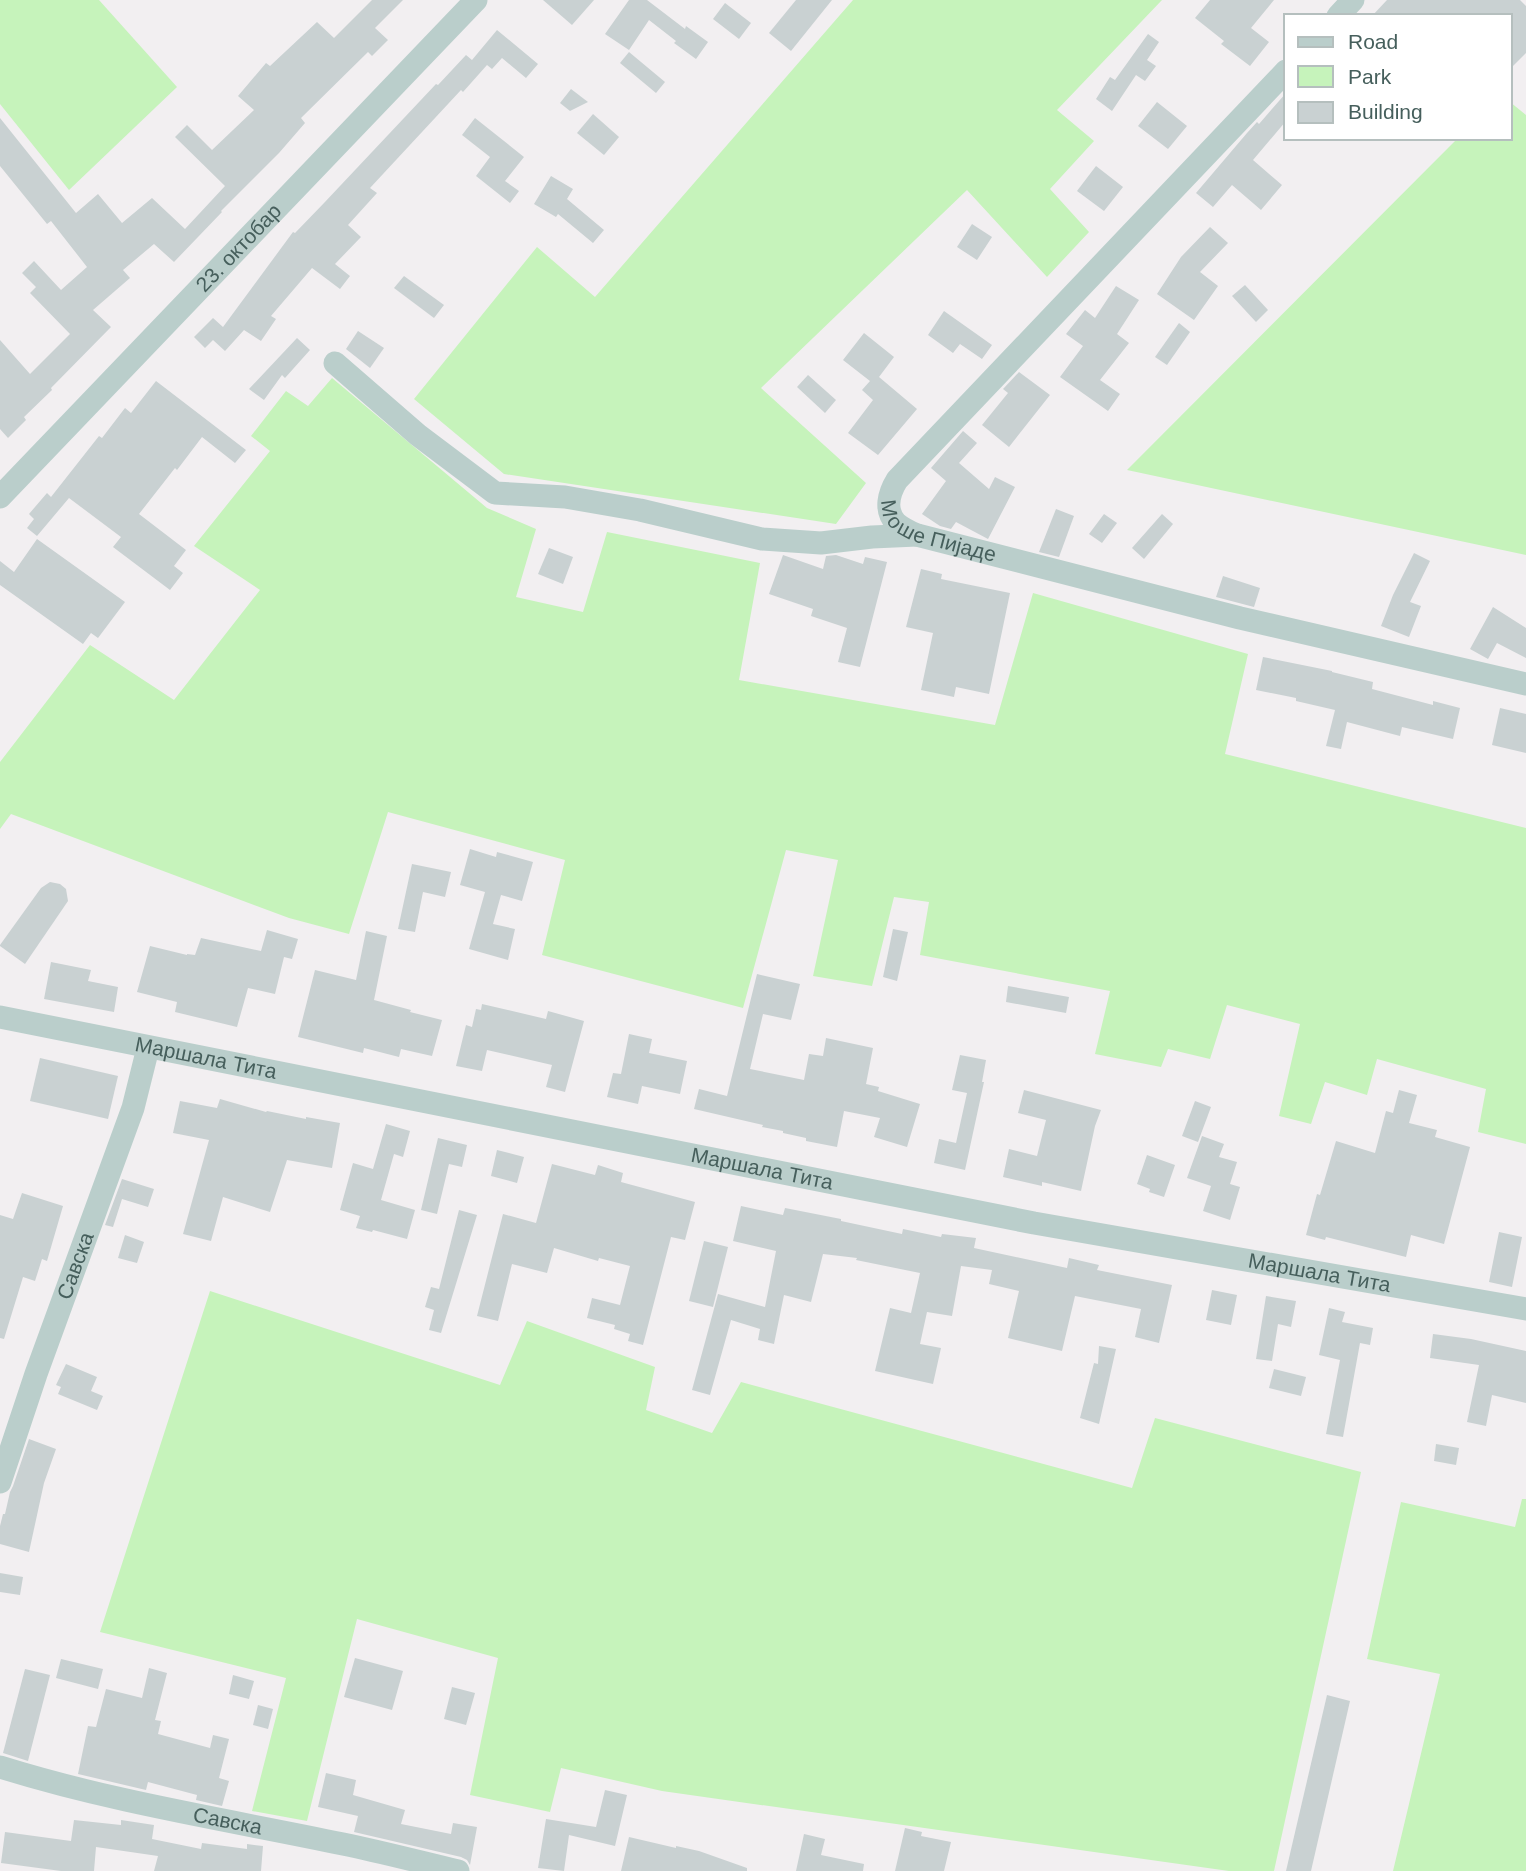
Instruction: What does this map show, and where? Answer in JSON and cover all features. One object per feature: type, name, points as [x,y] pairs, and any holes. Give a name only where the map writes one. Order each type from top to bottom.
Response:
[{"type":"street","name":"23. октобар","points":[[0,497],[476,0]]},
{"type":"street","points":[[1340,14],[1353,0]]},
{"type":"street","name":"Моше Пијаде","points":[[1284,73],[897,480],[888,502],[891,513],[895,522],[916,536],[1240,618],[1526,684]]},
{"type":"street","points":[[335,363],[418,435],[495,494],[565,497],[640,510],[762,539],[821,543],[872,537],[916,536]]},
{"type":"street","name":"Маршала Тита","points":[[0,1017],[1034,1223],[1526,1309]]},
{"type":"street","name":"Савска","points":[[0,1482],[36,1374],[133,1108],[148,1048]]},
{"type":"street","name":"Савска","points":[[0,1767],[57,1784],[202,1817],[344,1844],[458,1871]]},
{"type":"green space","points":[[0,0],[99,0],[177,87],[69,190],[0,104]]},
{"type":"green space","points":[[853,0],[1162,0],[1057,110],[1094,141],[1050,189],[1089,232],[1047,277],[967,190],[761,388],[866,483],[836,524],[504,474],[414,399],[537,247],[595,297]]},
{"type":"green space","points":[[1512,104],[1526,115],[1526,555],[1127,470],[1456,140],[1512,140]]},
{"type":"green space","points":[[332,378],[487,508],[536,529],[516,597],[583,612],[607,532],[760,563],[739,680],[995,725],[1033,593],[1248,654],[1225,754],[1526,828],[1526,1144],[1478,1132],[1486,1089],[1377,1059],[1367,1095],[1325,1082],[1311,1124],[1279,1116],[1300,1024],[1227,1005],[1210,1059],[1168,1049],[1161,1067],[1095,1054],[1110,991],[920,955],[929,902],[894,897],[872,986],[813,976],[838,860],[786,850],[743,1008],[542,955],[565,860],[388,812],[349,934],[289,918],[11,814],[0,829],[0,762],[90,645],[174,700],[260,590],[194,546],[270,451],[251,436],[286,391],[308,406]]},
{"type":"green space","points":[[210,1291],[500,1385],[527,1321],[655,1367],[646,1410],[712,1433],[741,1382],[1132,1488],[1155,1418],[1361,1472],[1274,1871],[1229,1871],[662,1791],[561,1768],[550,1812],[470,1795],[498,1658],[357,1619],[307,1821],[252,1811],[286,1678],[100,1632]]},
{"type":"green space","points":[[1522,1499],[1526,1499],[1526,1871],[1393,1871],[1440,1674],[1367,1659],[1401,1502],[1515,1527]]},
{"type":"building","points":[[372,0],[403,0],[375,28],[388,40],[372,56],[368,52],[301,118],[305,123],[279,153],[174,262],[154,244],[123,270],[130,278],[93,310],[111,327],[24,417],[26,420],[8,438],[0,429],[0,340],[30,374],[70,334],[30,293],[36,287],[22,273],[34,261],[61,290],[87,267],[51,221],[47,224],[0,166],[0,118],[76,213],[98,194],[122,223],[152,198],[185,229],[225,186],[175,137],[187,125],[212,150],[254,110],[238,96],[266,63],[270,66],[317,22],[334,38]]},
{"type":"building","points":[[543,0],[594,0],[572,25]]},
{"type":"building","points":[[629,0],[647,0],[685,29],[686,26],[708,42],[696,59],[649,20],[629,50],[605,34]]},
{"type":"building","points":[[796,0],[832,0],[791,51],[769,33]]},
{"type":"building","points":[[1210,0],[1274,0],[1251,28],[1269,42],[1250,66],[1221,44],[1224,41],[1195,18]]},
{"type":"building","points":[[1387,0],[1520,0],[1526,6],[1526,53],[1512,67],[1512,14],[1374,14]]},
{"type":"building","points":[[725,3],[751,23],[739,39],[713,19]]},
{"type":"building","points":[[497,30],[538,64],[526,78],[502,58],[492,69],[487,65],[370,188],[377,193],[348,225],[361,237],[335,264],[350,276],[340,289],[312,268],[271,316],[276,319],[261,341],[244,330],[225,351],[213,340],[205,348],[194,337],[213,318],[223,327],[293,232],[324,203],[436,84],[438,85],[466,55],[472,60]]},
{"type":"building","points":[[1148,34],[1159,42],[1147,60],[1156,66],[1145,81],[1136,75],[1112,111],[1096,99],[1110,77],[1115,80]]},
{"type":"building","points":[[629,52],[665,82],[656,93],[620,63]]},
{"type":"building","points":[[571,89],[588,102],[570,111],[560,103]]},
{"type":"building","points":[[1284,95],[1284,123],[1253,160],[1282,185],[1261,210],[1232,185],[1213,207],[1196,193],[1257,122],[1259,124]]},
{"type":"building","points":[[1157,102],[1187,126],[1168,149],[1138,126]]},
{"type":"building","points":[[593,114],[619,137],[604,155],[577,133]]},
{"type":"building","points":[[475,118],[524,157],[505,181],[519,191],[510,203],[476,176],[490,157],[462,135]]},
{"type":"building","points":[[1096,166],[1123,187],[1104,211],[1077,191]]},
{"type":"building","points":[[551,176],[573,189],[567,199],[604,230],[593,243],[558,214],[556,217],[534,204]]},
{"type":"building","points":[[972,224],[992,237],[977,260],[957,247]]},
{"type":"building","points":[[1210,227],[1228,243],[1200,272],[1218,286],[1194,320],[1157,294],[1181,257]]},
{"type":"building","points":[[404,276],[444,305],[434,318],[394,288]]},
{"type":"building","points":[[1245,285],[1268,310],[1256,322],[1232,296]]},
{"type":"building","points":[[1116,286],[1139,300],[1117,334],[1129,343],[1100,380],[1120,394],[1108,411],[1060,377],[1083,346],[1066,334],[1085,310],[1095,318]]},
{"type":"building","points":[[944,311],[992,345],[982,359],[960,344],[953,353],[928,335]]},
{"type":"building","points":[[1179,323],[1190,332],[1167,365],[1155,357]]},
{"type":"building","points":[[358,331],[384,348],[370,368],[346,349]]},
{"type":"building","points":[[864,333],[894,357],[879,377],[917,409],[878,455],[848,433],[873,400],[862,390],[870,381],[843,360]]},
{"type":"building","points":[[297,338],[310,350],[285,378],[282,375],[264,400],[249,389]]},
{"type":"building","points":[[1019,372],[1050,395],[1009,447],[982,425],[1008,393],[1003,389]]},
{"type":"building","points":[[808,375],[836,400],[825,413],[797,387]]},
{"type":"building","points":[[156,381],[246,450],[235,463],[202,437],[139,514],[186,550],[174,566],[183,573],[170,590],[113,547],[121,537],[69,498],[37,536],[27,528],[34,519],[29,514],[47,493],[51,497],[99,436],[102,438],[125,408],[131,413]]},
{"type":"building","points":[[963,431],[977,443],[959,463],[989,489],[995,477],[1015,487],[988,539],[956,522],[951,529],[940,526],[922,514],[946,481],[931,468]]},
{"type":"building","points":[[1056,509],[1074,516],[1059,557],[1039,552]]},
{"type":"building","points":[[1104,514],[1117,523],[1102,543],[1089,534]]},
{"type":"building","points":[[1162,514],[1173,524],[1144,559],[1132,548]]},
{"type":"building","points":[[37,539],[125,602],[98,638],[91,633],[83,644],[0,585],[0,561],[14,572]]},
{"type":"building","points":[[549,548],[573,557],[563,584],[538,574]]},
{"type":"building","points":[[1414,553],[1430,561],[1410,602],[1421,606],[1409,637],[1381,626]]},
{"type":"building","points":[[783,555],[823,569],[826,556],[836,555],[863,564],[865,557],[887,562],[860,667],[838,662],[847,628],[811,616],[813,609],[769,594]]},
{"type":"building","points":[[921,569],[942,574],[941,579],[1010,593],[989,694],[956,687],[954,697],[921,690],[933,633],[906,627]]},
{"type":"building","points":[[1223,576],[1260,588],[1254,607],[1216,597]]},
{"type":"building","points":[[1493,607],[1526,628],[1526,658],[1497,643],[1488,659],[1470,649]]},
{"type":"building","points":[[1263,657],[1373,682],[1372,689],[1433,705],[1433,701],[1460,708],[1453,739],[1402,727],[1400,736],[1347,722],[1341,749],[1326,746],[1335,710],[1256,690]]},
{"type":"building","points":[[1500,708],[1526,714],[1526,753],[1492,745]]},
{"type":"building","points":[[470,849],[496,857],[497,852],[533,862],[522,901],[501,895],[493,924],[515,929],[508,960],[469,949],[485,892],[460,885]]},
{"type":"building","points":[[412,864],[451,872],[445,897],[423,892],[415,932],[398,929]]},
{"type":"building","points":[[50,882],[60,884],[66,889],[68,901],[25,964],[0,945],[41,888]]},
{"type":"building","points":[[893,929],[908,932],[897,981],[883,977]]},
{"type":"building","points":[[267,930],[298,939],[292,959],[284,957],[275,994],[248,988],[237,1027],[175,1012],[177,1002],[137,992],[150,946],[195,955],[201,938],[261,951]]},
{"type":"building","points":[[366,931],[387,936],[374,1000],[442,1020],[432,1056],[401,1049],[399,1057],[364,1048],[363,1053],[298,1037],[315,970],[356,980]]},
{"type":"building","points":[[51,962],[91,970],[88,981],[118,987],[114,1012],[44,999]]},
{"type":"building","points":[[757,974],[800,984],[791,1020],[763,1014],[750,1069],[804,1080],[809,1054],[823,1056],[826,1038],[873,1048],[866,1084],[879,1087],[878,1091],[920,1104],[907,1147],[874,1137],[880,1118],[844,1111],[837,1147],[806,1141],[806,1138],[762,1127],[763,1125],[694,1109],[699,1089],[727,1096]]},
{"type":"building","points":[[1008,986],[1069,997],[1066,1013],[1006,1002]]},
{"type":"building","points":[[482,1004],[546,1019],[548,1011],[584,1021],[565,1092],[546,1087],[552,1065],[487,1050],[482,1071],[456,1066],[466,1025],[472,1027],[476,1009],[481,1010]]},
{"type":"building","points":[[629,1034],[652,1039],[649,1053],[687,1061],[680,1094],[642,1086],[638,1104],[607,1097],[613,1073],[621,1074]]},
{"type":"building","points":[[960,1055],[986,1060],[984,1082],[965,1170],[934,1163],[939,1139],[956,1143],[967,1093],[952,1090]]},
{"type":"building","points":[[40,1058],[118,1076],[108,1119],[30,1101]]},
{"type":"building","points":[[1024,1090],[1101,1110],[1081,1191],[1003,1177],[1009,1149],[1037,1156],[1046,1120],[1018,1113]]},
{"type":"building","points":[[1399,1090],[1417,1095],[1409,1123],[1437,1130],[1435,1137],[1470,1147],[1444,1244],[1411,1235],[1406,1257],[1326,1237],[1325,1240],[1306,1235],[1336,1141],[1375,1153],[1386,1111],[1393,1113]]},
{"type":"building","points":[[220,1099],[266,1112],[340,1123],[332,1168],[287,1160],[270,1212],[223,1197],[211,1241],[183,1234],[209,1140],[173,1133],[180,1101],[217,1108]]},
{"type":"building","points":[[1195,1101],[1211,1107],[1198,1142],[1182,1136]]},
{"type":"building","points":[[386,1124],[410,1131],[403,1157],[394,1154],[381,1200],[415,1210],[407,1239],[356,1228],[360,1216],[340,1210],[353,1163],[373,1169]]},
{"type":"building","points":[[1202,1136],[1224,1144],[1219,1157],[1237,1162],[1230,1184],[1240,1187],[1230,1220],[1203,1211],[1211,1186],[1187,1178]]},
{"type":"building","points":[[438,1138],[467,1145],[462,1167],[449,1164],[437,1214],[421,1210]]},
{"type":"building","points":[[497,1150],[524,1157],[517,1183],[491,1176]]},
{"type":"building","points":[[1147,1155],[1175,1165],[1164,1197],[1137,1184]]},
{"type":"building","points":[[552,1164],[595,1175],[598,1165],[623,1173],[621,1182],[695,1202],[685,1240],[671,1237],[643,1345],[628,1341],[630,1334],[614,1329],[615,1325],[587,1318],[592,1298],[620,1305],[630,1266],[599,1258],[598,1261],[554,1248],[547,1273],[512,1264],[498,1321],[477,1316],[503,1214],[536,1223]]},
{"type":"building","points":[[122,1179],[154,1189],[148,1207],[122,1199],[113,1227],[105,1225]]},
{"type":"building","points":[[22,1193],[63,1206],[47,1261],[42,1259],[35,1281],[23,1277],[4,1339],[0,1338],[0,1215],[13,1219]]},
{"type":"building","points":[[741,1206],[783,1215],[785,1208],[902,1234],[903,1229],[941,1237],[942,1234],[976,1238],[974,1248],[1067,1268],[1069,1258],[1099,1265],[1097,1270],[1172,1285],[1159,1343],[1135,1337],[1141,1309],[1075,1296],[1062,1351],[1008,1338],[1019,1291],[989,1284],[992,1270],[961,1266],[952,1316],[927,1312],[920,1344],[941,1348],[933,1384],[875,1371],[890,1308],[911,1313],[920,1273],[856,1260],[857,1258],[823,1254],[811,1302],[784,1295],[774,1344],[758,1340],[760,1329],[731,1320],[710,1395],[692,1390],[718,1294],[765,1307],[776,1251],[733,1241]]},
{"type":"building","points":[[459,1210],[477,1215],[441,1333],[429,1330],[434,1310],[425,1307],[431,1287],[439,1289]]},
{"type":"building","points":[[1499,1232],[1522,1237],[1512,1287],[1489,1282]]},
{"type":"building","points":[[125,1235],[144,1242],[137,1263],[118,1258]]},
{"type":"building","points":[[704,1241],[728,1247],[713,1307],[689,1301]]},
{"type":"building","points":[[1212,1290],[1237,1295],[1231,1325],[1206,1320]]},
{"type":"building","points":[[1266,1296],[1296,1301],[1291,1327],[1278,1324],[1272,1361],[1256,1359]]},
{"type":"building","points":[[1329,1308],[1345,1312],[1342,1322],[1373,1328],[1370,1345],[1360,1343],[1343,1437],[1326,1434],[1340,1360],[1319,1355]]},
{"type":"building","points":[[1433,1334],[1526,1351],[1526,1403],[1492,1395],[1486,1426],[1467,1422],[1479,1365],[1430,1358]]},
{"type":"building","points":[[1099,1346],[1116,1349],[1099,1424],[1080,1418],[1094,1363],[1098,1364]]},
{"type":"building","points":[[66,1364],[97,1377],[91,1391],[103,1396],[97,1410],[58,1394],[61,1387],[56,1385]]},
{"type":"building","points":[[1274,1369],[1306,1377],[1301,1396],[1269,1388]]},
{"type":"building","points":[[29,1439],[56,1449],[44,1483],[29,1552],[0,1544],[0,1526]]},
{"type":"building","points":[[1436,1444],[1459,1448],[1456,1465],[1434,1461]]},
{"type":"building","points":[[0,1573],[23,1577],[20,1595],[0,1592]]},
{"type":"building","points":[[355,1658],[403,1671],[392,1710],[344,1697]]},
{"type":"building","points":[[61,1659],[103,1669],[98,1689],[56,1678]]},
{"type":"building","points":[[149,1668],[167,1673],[155,1720],[161,1721],[158,1734],[210,1748],[213,1735],[229,1739],[219,1778],[229,1781],[222,1806],[196,1800],[197,1795],[148,1782],[146,1790],[78,1774],[88,1726],[96,1727],[106,1689],[142,1698]]},
{"type":"building","points":[[25,1669],[50,1675],[28,1761],[3,1753]]},
{"type":"building","points":[[233,1675],[254,1681],[249,1699],[229,1694]]},
{"type":"building","points":[[452,1687],[475,1693],[466,1725],[444,1719]]},
{"type":"building","points":[[1327,1695],[1350,1701],[1311,1871],[1286,1871]]},
{"type":"building","points":[[258,1705],[273,1709],[268,1729],[253,1725]]},
{"type":"building","points":[[326,1773],[356,1780],[353,1795],[405,1810],[401,1824],[451,1834],[453,1823],[477,1827],[470,1865],[461,1857],[354,1832],[358,1816],[318,1807]]},
{"type":"building","points":[[605,1790],[627,1795],[615,1846],[569,1835],[564,1871],[538,1868],[546,1819],[596,1827]]},
{"type":"building","points":[[74,1820],[121,1825],[121,1820],[154,1825],[152,1839],[201,1849],[202,1843],[247,1849],[247,1844],[263,1846],[261,1871],[154,1871],[158,1856],[96,1847],[94,1871],[61,1871],[1,1863],[5,1832],[71,1841]]},
{"type":"building","points":[[905,1828],[922,1832],[921,1836],[951,1842],[944,1871],[895,1871]]},
{"type":"building","points":[[804,1834],[825,1839],[821,1855],[864,1864],[863,1871],[796,1871]]},
{"type":"building","points":[[629,1837],[699,1851],[747,1868],[747,1871],[621,1871]]}]
